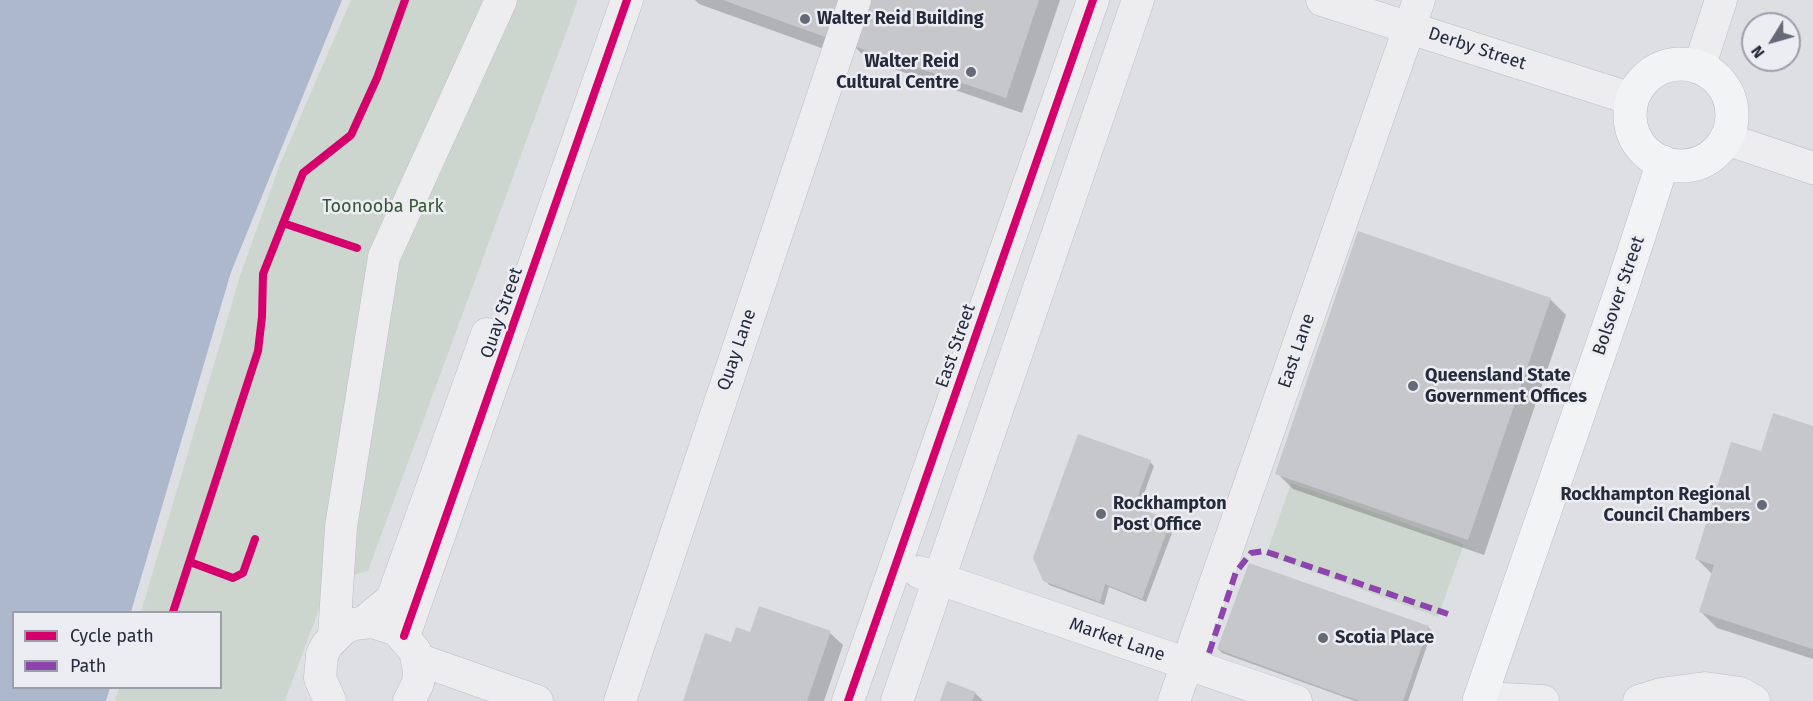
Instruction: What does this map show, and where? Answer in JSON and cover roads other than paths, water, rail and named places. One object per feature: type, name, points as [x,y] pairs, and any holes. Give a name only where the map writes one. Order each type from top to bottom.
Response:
[{"type":"main road","points":[[1683,64],[1699,68],[1713,76],[1723,87],[1729,101],[1732,117],[1726,139],[1710,157],[1696,164],[1680,166],[1663,162],[1650,156],[1632,130],[1629,115],[1632,99],[1640,84],[1652,73],[1667,66],[1683,64]]},
{"type":"main road","name":"Bolsover Street","points":[[1479,701],[1663,162]]},
{"type":"street","points":[[324,697],[320,678],[322,655],[334,636],[341,528],[384,257],[501,0]]},
{"type":"street","name":"Quay Street","points":[[334,636],[343,629],[364,622],[392,599],[608,0]]},
{"type":"street","name":"Quay Street","points":[[409,701],[418,683],[419,671],[411,647],[627,0]]},
{"type":"street","name":"Quay Lane","points":[[620,701],[855,0]]},
{"type":"street","name":"East Street","points":[[848,701],[1093,0]]},
{"type":"street","points":[[897,701],[1138,0]]},
{"type":"street","name":"Derby Street","points":[[1322,0],[1414,14],[1632,99]]},
{"type":"street","points":[[1699,68],[1721,0]]},
{"type":"street","name":"East Lane","points":[[1174,701],[1414,14]]},
{"type":"street","points":[[1726,139],[1813,168]]},
{"type":"street","name":"Market Lane","points":[[896,563],[1296,701]]},
{"type":"street","points":[[364,622],[382,623],[397,630],[411,647],[537,701]]},
{"type":"street","points":[[1640,701],[1661,694],[1705,688],[1740,693],[1754,701]]},
{"type":"street","points":[[1491,701],[1502,699],[1543,701]]},
{"type":"water","points":[[0,0],[342,0],[231,272],[131,611],[12,611],[12,689],[110,689],[106,701],[0,701]]},
{"type":"place","name":"Walter Reid Building","points":[[805,19]]},
{"type":"place","name":"Walter Reid Cultural Centre","points":[[971,72]]},
{"type":"place","name":"Queensland State Government Offices","points":[[1413,386]]},
{"type":"place","name":"Rockhampton Regional Council Chambers","points":[[1762,505]]},
{"type":"place","name":"Rockhampton Post Office","points":[[1101,514]]},
{"type":"place","name":"Scotia Place","points":[[1323,638]]},
{"type":"park label","name":"Toonooba Park","points":[[383,207]]}]
